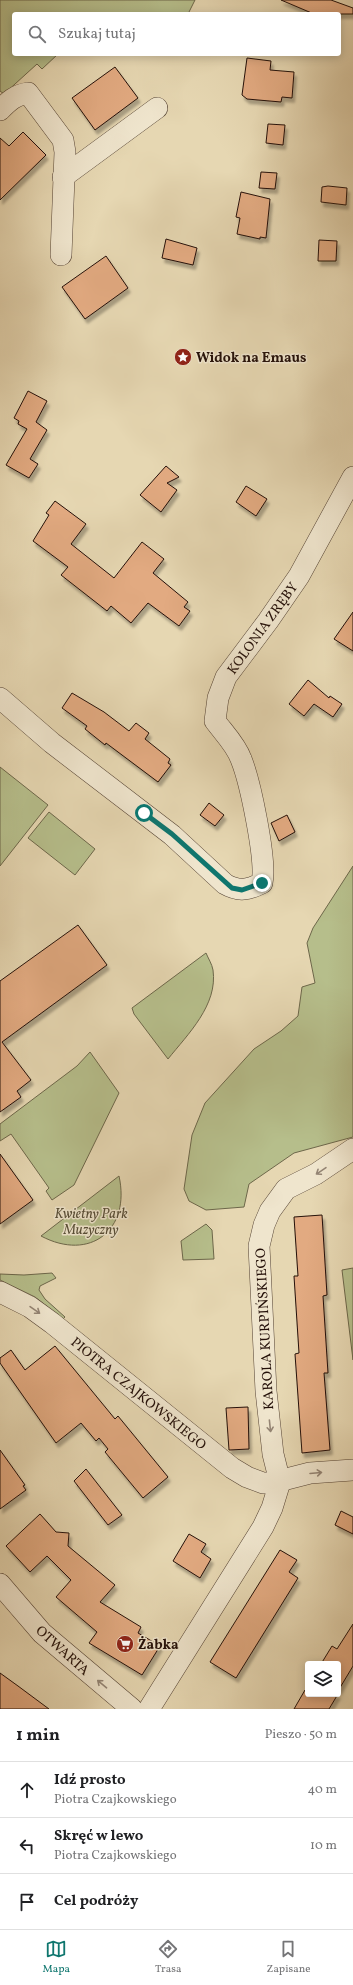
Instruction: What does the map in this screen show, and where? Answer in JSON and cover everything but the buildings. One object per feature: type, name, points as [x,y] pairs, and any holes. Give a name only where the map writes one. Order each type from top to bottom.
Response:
[{"type":"street","points":[[0,110],[19,94],[28,93],[63,140],[65,152],[61,254]]},
{"type":"street","points":[[63,177],[157,108]]},
{"type":"street","name":"KOLONIA ZRĘBY","points":[[0,698],[52,743],[172,834],[225,884],[232,888],[242,890],[262,883],[264,875],[249,783],[241,758],[215,721],[218,698],[226,677],[268,621],[299,576],[353,477]]},
{"type":"street","name":"KAROLA KURPIŃSKIEGO","points":[[280,1482],[273,1454],[266,1391],[259,1246],[264,1225],[270,1211],[286,1189],[316,1174],[353,1149]]},
{"type":"street","name":"PIOTRA CZAJKOWSKIEGO","points":[[0,1292],[30,1307],[52,1323],[232,1468],[247,1477],[263,1483],[280,1482]]},
{"type":"street","points":[[149,1709],[263,1527],[272,1508],[280,1482],[310,1473],[353,1470]]},
{"type":"street","name":"OTWARTA","points":[[0,1584],[42,1634],[132,1709]]},
{"type":"green space","points":[[0,0],[195,0],[189,12],[12,12],[12,56],[56,56],[42,69],[37,64],[4,94],[0,91]]},
{"type":"green space","points":[[0,767],[48,805],[0,866]]},
{"type":"green space","points":[[49,812],[95,849],[75,875],[28,838]]},
{"type":"green space","points":[[353,866],[353,1137],[294,1153],[249,1184],[244,1207],[206,1210],[189,1201],[184,1189],[192,1135],[205,1103],[254,1049],[281,1031],[298,1016],[302,987],[315,983],[307,943],[313,928]]},
{"type":"green space","points":[[206,953],[213,970],[211,995],[200,1018],[168,1059],[134,1014],[132,1008]]},
{"type":"green space","points":[[90,1052],[119,1093],[74,1185],[52,1200],[46,1191],[49,1188],[11,1134],[0,1141],[0,1124],[77,1066]]},
{"type":"green space","name":"Kwietny Park Muzyczny","points":[[119,1176],[121,1195],[119,1212],[113,1226],[103,1236],[90,1243],[76,1245],[59,1243],[41,1236]]},
{"type":"green space","points":[[206,1224],[212,1230],[214,1259],[183,1260],[181,1241]]},
{"type":"green space","points":[[353,1268],[353,1360],[342,1270]]},
{"type":"green space","points":[[52,1273],[56,1278],[40,1286],[39,1290],[45,1299],[65,1317],[63,1319],[35,1297],[0,1280],[0,1274],[24,1275]]},
{"type":"place","name":"Widok na Emaus","points":[[183,357]]},
{"type":"place","name":"Żabka","points":[[125,1644]]},
{"type":"route","points":[[144,813],[172,834],[225,884],[232,888],[242,890],[262,883]]}]
